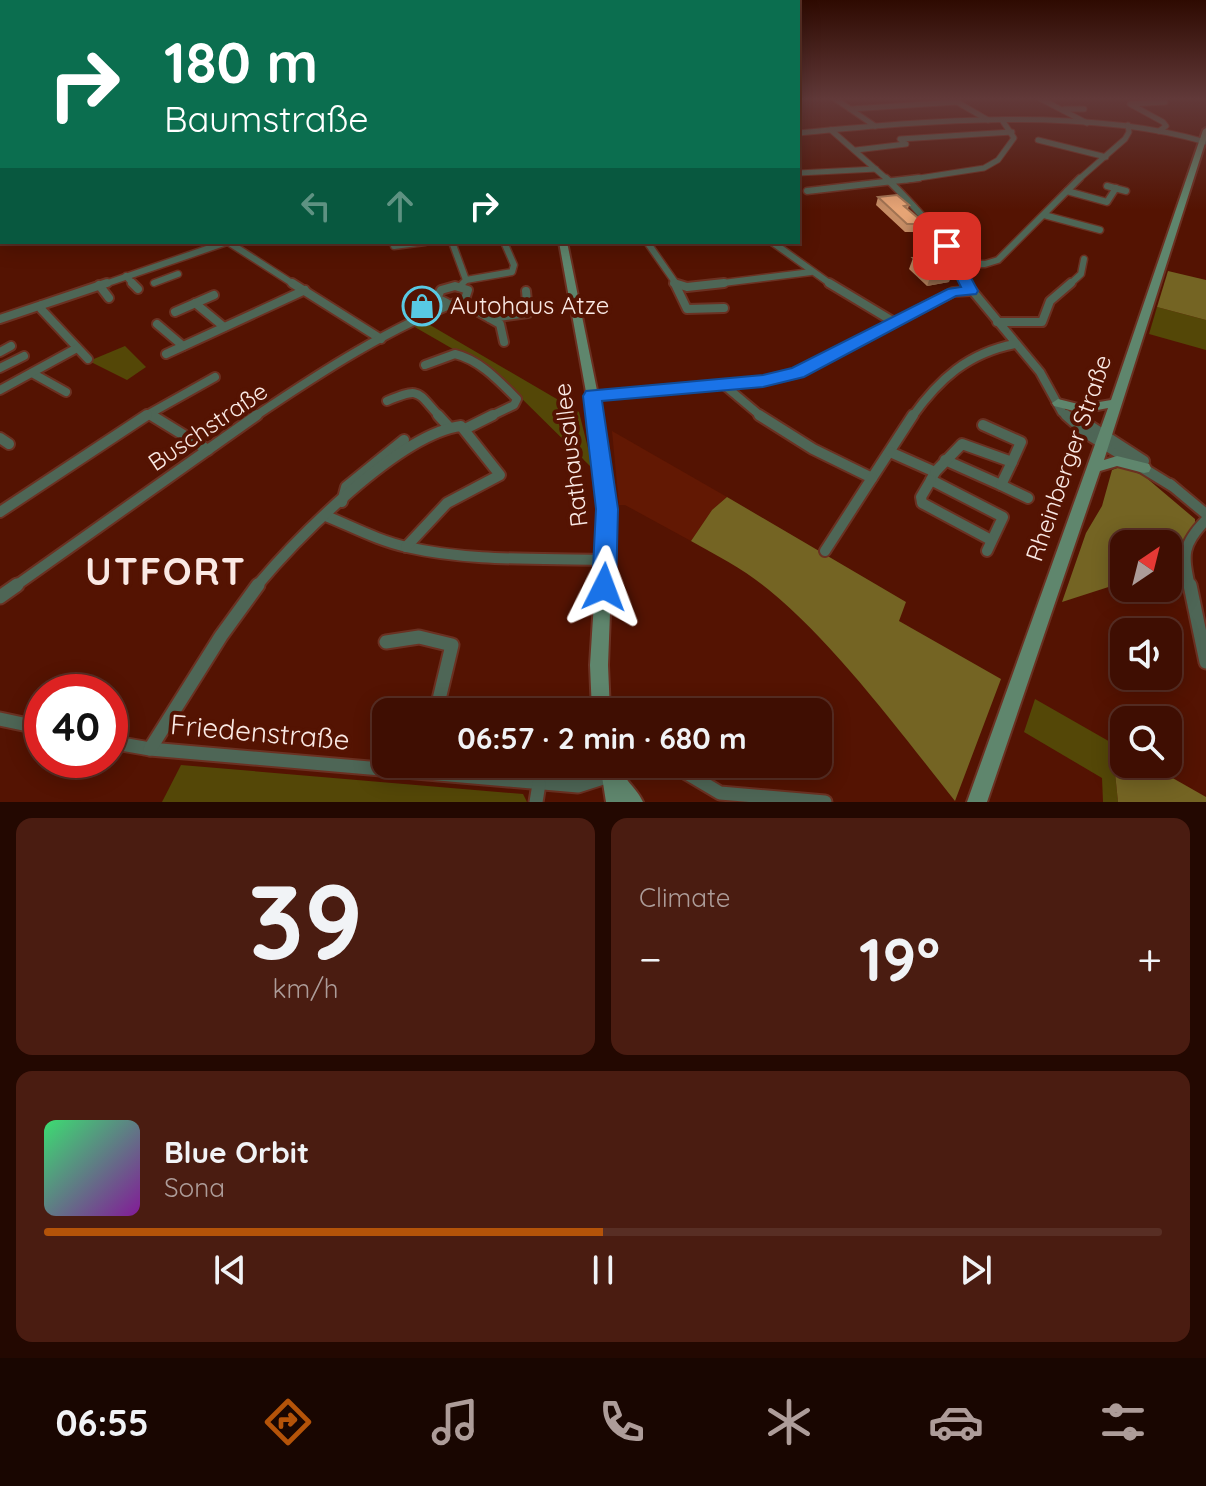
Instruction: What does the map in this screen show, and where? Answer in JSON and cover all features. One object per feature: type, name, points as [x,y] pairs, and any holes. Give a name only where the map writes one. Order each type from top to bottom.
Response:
[{"type":"main road","name":"Rheinberger Straße","points":[[977,802],[1204,143]]},
{"type":"main road","name":"Rathausallee","points":[[563,244],[592,396],[607,509],[599,665],[600,698]]},
{"type":"main road","points":[[1058,403],[1082,409],[1116,403]]},
{"type":"main road","points":[[1094,468],[1117,461],[1144,468]]},
{"type":"main road","points":[[612,778],[616,802]]},
{"type":"main road","points":[[616,778],[633,802]]},
{"type":"street","points":[[838,135],[927,218],[970,291],[1040,372],[1062,412],[1172,486]]},
{"type":"street","points":[[856,150],[906,144],[900,139],[957,135]]},
{"type":"street","points":[[807,191],[890,183],[984,168],[1004,155],[1013,135]]},
{"type":"street","points":[[955,264],[979,265],[998,260],[1129,135]]},
{"type":"street","points":[[1164,141],[1168,135]]},
{"type":"street","points":[[1175,135],[1204,143]]},
{"type":"street","points":[[1038,140],[1106,157]]},
{"type":"street","points":[[800,173],[876,169]]},
{"type":"street","points":[[1107,186],[1126,191]]},
{"type":"street","points":[[1067,191],[1107,202],[1116,188]]},
{"type":"street","points":[[1044,215],[1100,230]]},
{"type":"street","points":[[0,319],[222,244]]},
{"type":"street","points":[[231,244],[381,339]]},
{"type":"street","points":[[394,246],[410,244]]},
{"type":"street","points":[[453,244],[463,284],[469,293],[461,302],[500,324],[504,342]]},
{"type":"street","points":[[463,284],[512,272],[514,265],[505,244]]},
{"type":"street","points":[[648,244],[675,284],[687,309],[724,308]]},
{"type":"street","points":[[775,244],[811,272],[894,322]]},
{"type":"street","points":[[997,322],[1042,322],[1050,301],[1081,274],[1084,259]]},
{"type":"street","points":[[152,267],[164,279]]},
{"type":"street","points":[[675,284],[701,287],[811,272]]},
{"type":"street","points":[[154,283],[178,274]]},
{"type":"street","points":[[126,276],[138,289]]},
{"type":"street","name":"Buschstraße","points":[[461,302],[439,301],[438,293],[463,284]]},
{"type":"street","points":[[99,285],[109,298]]},
{"type":"street","points":[[166,354],[305,290]]},
{"type":"street","points":[[490,318],[528,313],[526,291]]},
{"type":"street","points":[[592,396],[763,381],[798,373],[953,292],[970,291]]},
{"type":"street","points":[[175,312],[184,308],[190,313],[214,295]]},
{"type":"street","name":"Buschstraße","points":[[0,597],[208,450],[381,339],[447,303]]},
{"type":"street","points":[[42,305],[41,309],[88,359]]},
{"type":"street","points":[[198,306],[224,327]]},
{"type":"street","points":[[157,324],[183,346]]},
{"type":"street","points":[[825,551],[935,387],[986,347],[1015,344]]},
{"type":"street","points":[[0,352],[11,346]]},
{"type":"street","points":[[1,388],[77,348]]},
{"type":"street","points":[[425,365],[450,354],[458,355],[496,378],[517,399],[514,405],[465,429]]},
{"type":"street","points":[[0,368],[24,356]]},
{"type":"street","points":[[32,373],[66,392]]},
{"type":"street","points":[[0,512],[149,414],[215,377]]},
{"type":"street","points":[[724,385],[750,411],[785,434],[872,478]]},
{"type":"street","points":[[387,401],[411,391],[417,392],[448,426]]},
{"type":"street","points":[[149,414],[208,450]]},
{"type":"street","points":[[150,749],[247,597],[282,557],[405,448],[456,424],[465,429],[500,475],[447,503],[406,547]]},
{"type":"street","points":[[983,425],[1021,442],[1001,485]]},
{"type":"street","points":[[342,502],[346,487],[404,440]]},
{"type":"street","points":[[1104,440],[1157,470],[1206,517],[1189,538],[1184,559],[1206,662]]},
{"type":"street","points":[[890,452],[933,476],[1003,517],[989,545],[922,503],[921,497],[933,476],[945,460],[962,444],[1012,462]]},
{"type":"street","points":[[945,460],[1028,498]]},
{"type":"street","points":[[326,516],[406,547],[476,557],[606,560]]},
{"type":"street","points":[[386,642],[402,637],[446,641],[452,645],[439,698]]},
{"type":"street","points":[[0,719],[24,724]]},
{"type":"street","name":"Friedenstraße","points":[[128,745],[372,765]]},
{"type":"street","name":"Friedenstraße","points":[[495,778],[578,786],[594,778]]},
{"type":"street","name":"Friedenstraße","points":[[693,778],[720,793],[825,802]]},
{"type":"street","points":[[536,802],[539,784]]},
{"type":"shaded area","points":[[1168,271],[1206,280],[1206,320],[1157,307]]},
{"type":"shaded area","points":[[1157,307],[1206,320],[1206,350],[1149,334]]},
{"type":"shaded area","points":[[418,318],[579,412],[589,452],[585,422],[588,424],[597,483],[593,469],[498,375],[413,326]]},
{"type":"shaded area","points":[[125,346],[146,367],[127,380],[89,361]]},
{"type":"shaded area","points":[[612,431],[727,497],[712,510],[691,541],[625,505],[619,505]]},
{"type":"shaded area","points":[[1120,467],[1143,475],[1195,519],[1195,525],[1182,542],[1182,530],[1110,530],[1110,587],[1062,602],[1086,533],[1102,506],[1112,470]]},
{"type":"shaded area","points":[[727,497],[906,602],[899,621],[1001,679],[955,801],[819,636],[769,590],[691,541],[712,510]]},
{"type":"shaded area","points":[[1035,699],[1110,742],[1110,778],[1116,778],[1118,802],[1103,802],[1102,778],[1024,732]]},
{"type":"shaded area","points":[[181,765],[523,794],[527,802],[162,802]]},
{"type":"shaded area","points":[[1116,778],[1173,778],[1206,797],[1206,802],[1118,802]]},
{"type":"building","points":[[897,195],[909,205],[904,206],[925,224],[907,224],[878,197]]},
{"type":"building","points":[[942,257],[954,271],[931,275],[913,258]]},
{"type":"place","name":"Autohaus Atze","points":[[422,306]]},
{"type":"district","name":"UTFORT","points":[[166,572]]},
{"type":"route","points":[[604,587],[607,509],[592,396],[763,381],[798,373],[953,292],[970,291],[947,246]]}]
